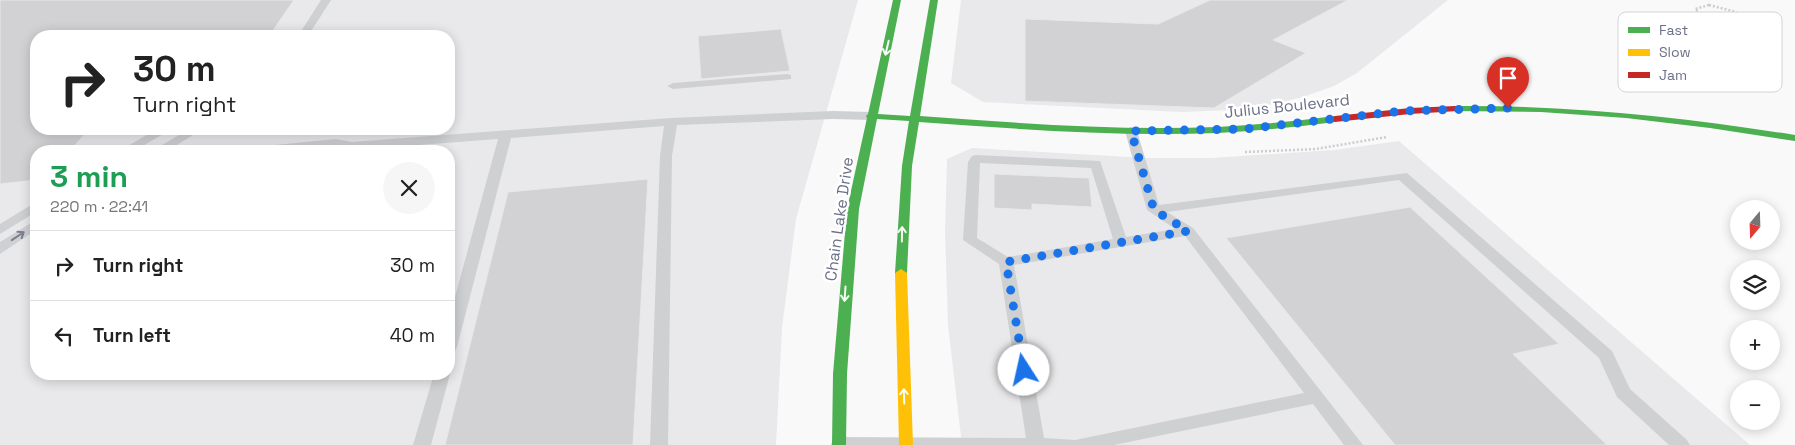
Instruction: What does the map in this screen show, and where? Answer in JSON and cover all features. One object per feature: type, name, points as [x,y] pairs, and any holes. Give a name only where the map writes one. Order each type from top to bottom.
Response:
[{"type":"street","name":"Chain Lake Drive","points":[[839,445],[840,374],[847,269],[857,186],[897,0]]},
{"type":"street","points":[[906,444],[902,312],[902,220],[914,118],[934,0]]},
{"type":"street","name":"Julius Boulevard","points":[[871,116],[1131,131],[1245,129],[1403,111],[1508,108],[1623,114],[1795,138]]},
{"type":"lane","points":[[306,30],[326,0]]},
{"type":"lane","points":[[673,86],[787,77]]},
{"type":"lane","points":[[387,145],[506,133],[670,122],[833,115],[871,116]]},
{"type":"lane","points":[[659,445],[666,156],[670,122]]},
{"type":"lane","points":[[1131,131],[1154,210],[1188,231],[1354,445]]},
{"type":"lane","points":[[455,325],[506,133]]},
{"type":"lane","points":[[136,145],[155,135]]},
{"type":"lane","points":[[169,145],[186,135]]},
{"type":"lane","points":[[316,145],[336,143],[340,145]]},
{"type":"lane","points":[[1120,242],[1096,164],[982,158],[976,159],[974,162],[969,225],[970,240],[1006,262],[1188,231]]},
{"type":"lane","points":[[1154,210],[1402,176],[1606,355],[1623,393],[1681,445]]},
{"type":"lane","points":[[0,230],[30,210]]},
{"type":"lane","points":[[0,249],[30,228]]},
{"type":"lane","points":[[1006,262],[1036,445]]},
{"type":"lane","points":[[422,445],[440,380]]},
{"type":"lane","points":[[1080,445],[1317,397]]},
{"type":"lane","points":[[839,445],[1070,445]]},
{"type":"path","points":[[1698,12],[1695,9],[1709,5],[1736,12]]},
{"type":"path","points":[[1241,152],[1298,153],[1341,147],[1393,136]]},
{"type":"shaded area","points":[[0,0],[858,0],[796,219],[782,328],[776,445],[0,445]]},
{"type":"shaded area","points":[[961,0],[1448,0],[1357,73],[1334,86],[1303,97],[1269,105],[1231,110],[1181,112],[983,102],[951,83]]},
{"type":"shaded area","points":[[1399,141],[1730,428],[1730,430],[1733,430],[1750,445],[962,445],[948,325],[945,232],[947,159],[972,148],[1147,158],[1211,158],[1334,150]]},
{"type":"building","points":[[0,0],[294,0],[273,30],[30,30],[30,135],[84,135],[75,145],[30,145],[30,181],[0,184]]},
{"type":"building","points":[[1210,0],[1348,0],[1273,40],[1306,53],[1214,108],[1025,101],[1025,19],[1158,24]]},
{"type":"building","points":[[781,29],[790,71],[701,79],[698,36]]},
{"type":"building","points":[[994,174],[1089,178],[1092,207],[1032,204],[1032,210],[994,208]]},
{"type":"building","points":[[648,179],[633,445],[445,445],[508,192]]},
{"type":"building","points":[[1410,207],[1559,344],[1513,354],[1607,445],[1395,445],[1226,238]]},
{"type":"traffic: fast","points":[[839,445],[840,374],[853,209],[897,0]]},
{"type":"traffic: fast","points":[[901,273],[907,166],[934,0]]},
{"type":"traffic: fast","points":[[1455,109],[1541,110],[1626,115],[1795,138]]},
{"type":"traffic: fast","points":[[871,116],[1044,127],[1174,131],[1246,128],[1335,119]]},
{"type":"traffic: slow","points":[[901,273],[906,445]]},
{"type":"traffic: jam","points":[[1335,119],[1410,111],[1455,109]]},
{"type":"route","points":[[1024,370],[1006,262],[1188,231],[1154,210],[1131,131],[1245,129],[1304,124],[1336,118],[1403,111],[1508,108]]}]
